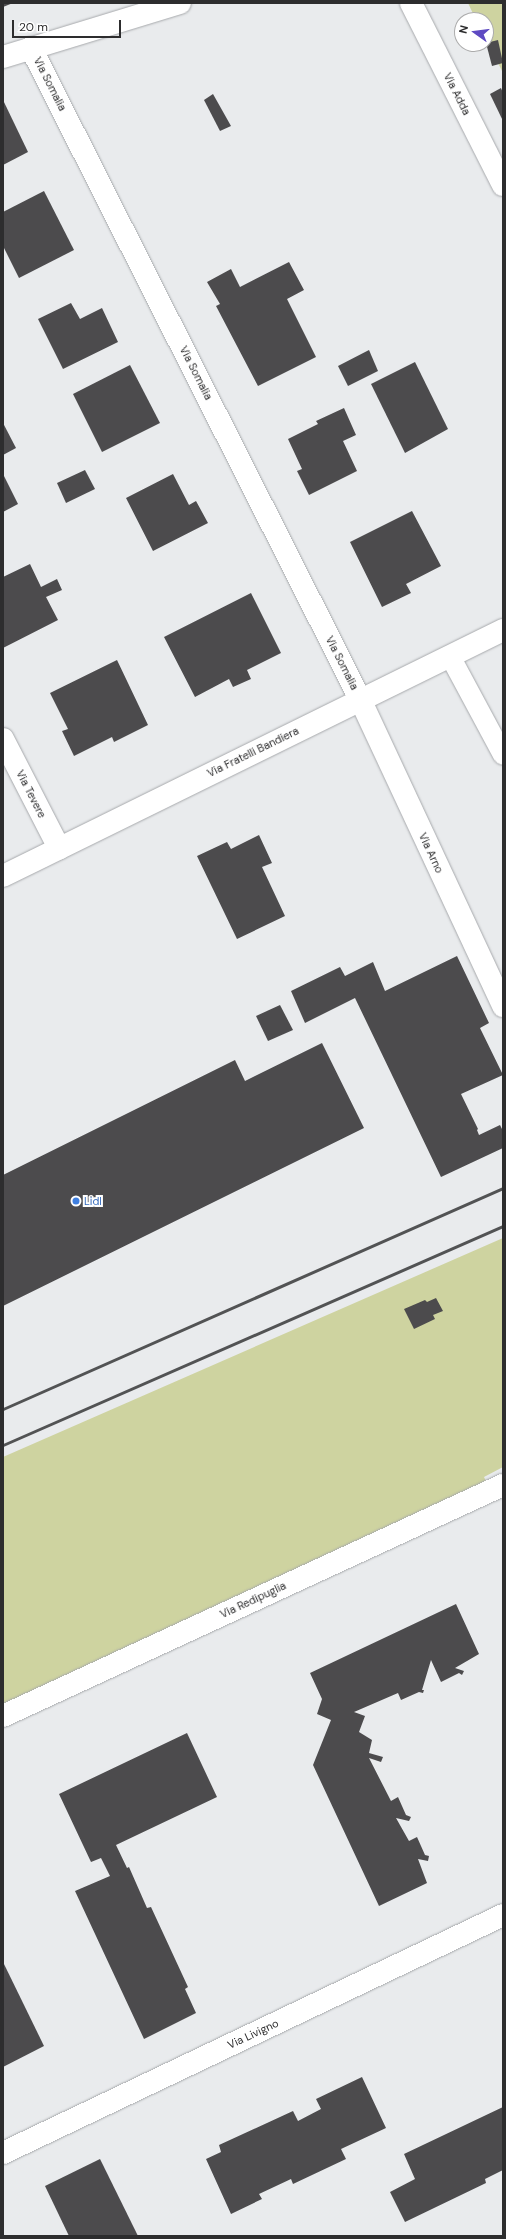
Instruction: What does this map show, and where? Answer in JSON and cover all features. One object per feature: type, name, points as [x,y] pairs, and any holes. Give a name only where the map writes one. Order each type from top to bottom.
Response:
[{"type":"street","points":[[3,57],[180,3]]},
{"type":"street","name":"Via Adda","points":[[412,3],[503,185]]},
{"type":"street","name":"Via Somalia","points":[[32,48],[360,699]]},
{"type":"street","name":"Via Fratelli Bandiera","points":[[3,876],[360,699],[503,630]]},
{"type":"street","name":"Via Arno","points":[[360,699],[503,1006]]},
{"type":"street","name":"Via Tevere","points":[[3,739],[58,848]]},
{"type":"street","name":"Via Redipuglia","points":[[3,1716],[503,1485]]},
{"type":"street","name":"Via Livigno","points":[[3,2153],[503,1915]]},
{"type":"lane","points":[[450,656],[496,723],[503,754]]},
{"type":"green space","points":[[468,3],[503,3],[503,73],[492,52],[494,52],[494,12],[472,12]]},
{"type":"green space","points":[[503,1238],[503,1467],[484,1477],[489,1488],[3,1705],[3,1457]]},
{"type":"building","points":[[3,3],[13,3],[3,7]]},
{"type":"building","points":[[498,40],[503,63],[492,66],[488,52],[494,52],[494,41]]},
{"type":"building","points":[[501,88],[503,93],[503,121],[490,94]]},
{"type":"building","points":[[213,94],[231,126],[220,131],[204,100]]},
{"type":"building","points":[[3,100],[28,152],[3,165]]},
{"type":"building","points":[[44,191],[74,250],[19,278],[3,246],[3,212]]},
{"type":"building","points":[[289,262],[304,290],[287,299],[316,357],[258,386],[216,306],[220,304],[207,282],[231,269],[240,287]]},
{"type":"building","points":[[71,303],[80,319],[102,308],[118,342],[63,369],[38,319]]},
{"type":"building","points":[[369,350],[378,371],[348,386],[338,366]]},
{"type":"building","points":[[415,362],[448,429],[405,453],[371,384]]},
{"type":"building","points":[[130,365],[160,423],[102,452],[73,394]]},
{"type":"building","points":[[344,408],[356,435],[343,441],[357,471],[309,495],[297,471],[302,469],[288,439],[318,424],[316,421]]},
{"type":"building","points":[[3,423],[16,448],[3,455]]},
{"type":"building","points":[[85,470],[95,489],[66,503],[57,483]]},
{"type":"building","points":[[3,474],[18,504],[3,512]]},
{"type":"building","points":[[173,474],[189,505],[196,501],[208,523],[153,551],[126,498]]},
{"type":"building","points":[[412,511],[441,566],[406,584],[411,593],[382,607],[350,542]]},
{"type":"building","points":[[30,564],[41,587],[57,579],[62,590],[46,597],[58,620],[3,648],[3,577]]},
{"type":"building","points":[[251,593],[281,653],[247,670],[251,679],[233,687],[229,679],[195,697],[164,637]]},
{"type":"building","points":[[117,660],[148,725],[114,742],[112,737],[74,756],[62,731],[68,729],[50,693]]},
{"type":"building","points":[[259,835],[272,863],[262,867],[285,916],[237,939],[197,856],[227,842],[231,849]]},
{"type":"building","points":[[457,956],[489,1023],[480,1028],[503,1075],[461,1094],[478,1129],[479,1135],[500,1125],[503,1131],[503,1148],[441,1177],[355,998],[305,1023],[291,991],[340,967],[345,976],[373,962],[385,991]]},
{"type":"building","points":[[280,1005],[293,1030],[268,1041],[256,1016]]},
{"type":"building","points":[[322,1043],[364,1128],[3,1306],[3,1175],[235,1060],[245,1081]]},
{"type":"building","points":[[436,1298],[443,1311],[433,1315],[435,1319],[414,1329],[404,1309],[425,1300],[427,1302]]},
{"type":"building","points":[[456,1604],[479,1654],[455,1668],[464,1671],[462,1675],[459,1673],[441,1682],[431,1660],[422,1690],[424,1690],[423,1693],[419,1692],[401,1700],[398,1693],[354,1712],[365,1716],[359,1732],[372,1740],[369,1753],[383,1757],[381,1762],[369,1758],[391,1801],[398,1797],[406,1815],[411,1817],[409,1821],[396,1818],[409,1841],[417,1837],[425,1855],[429,1856],[428,1861],[418,1859],[427,1883],[379,1906],[313,1765],[331,1720],[317,1714],[322,1699],[310,1673]]},
{"type":"building","points":[[187,1733],[217,1797],[116,1845],[127,1868],[129,1867],[147,1908],[151,1907],[188,1987],[185,1989],[196,2013],[144,2039],[75,1891],[110,1876],[101,1858],[91,1862],[59,1794]]},
{"type":"building","points":[[3,1962],[44,2046],[3,2067]]},
{"type":"building","points":[[362,2077],[386,2128],[341,2149],[346,2159],[293,2184],[291,2179],[259,2194],[262,2199],[231,2214],[206,2159],[221,2152],[219,2145],[293,2111],[298,2121],[321,2109],[316,2099]]},
{"type":"building","points":[[503,2107],[503,2170],[485,2179],[486,2183],[405,2222],[390,2192],[415,2179],[404,2154]]},
{"type":"building","points":[[100,2159],[138,2236],[69,2236],[45,2186]]},
{"type":"railway","points":[[3,1409],[503,1188]]},
{"type":"railway","points":[[3,1445],[503,1226]]},
{"type":"place","name":"Lidl","points":[[76,1201]]}]
